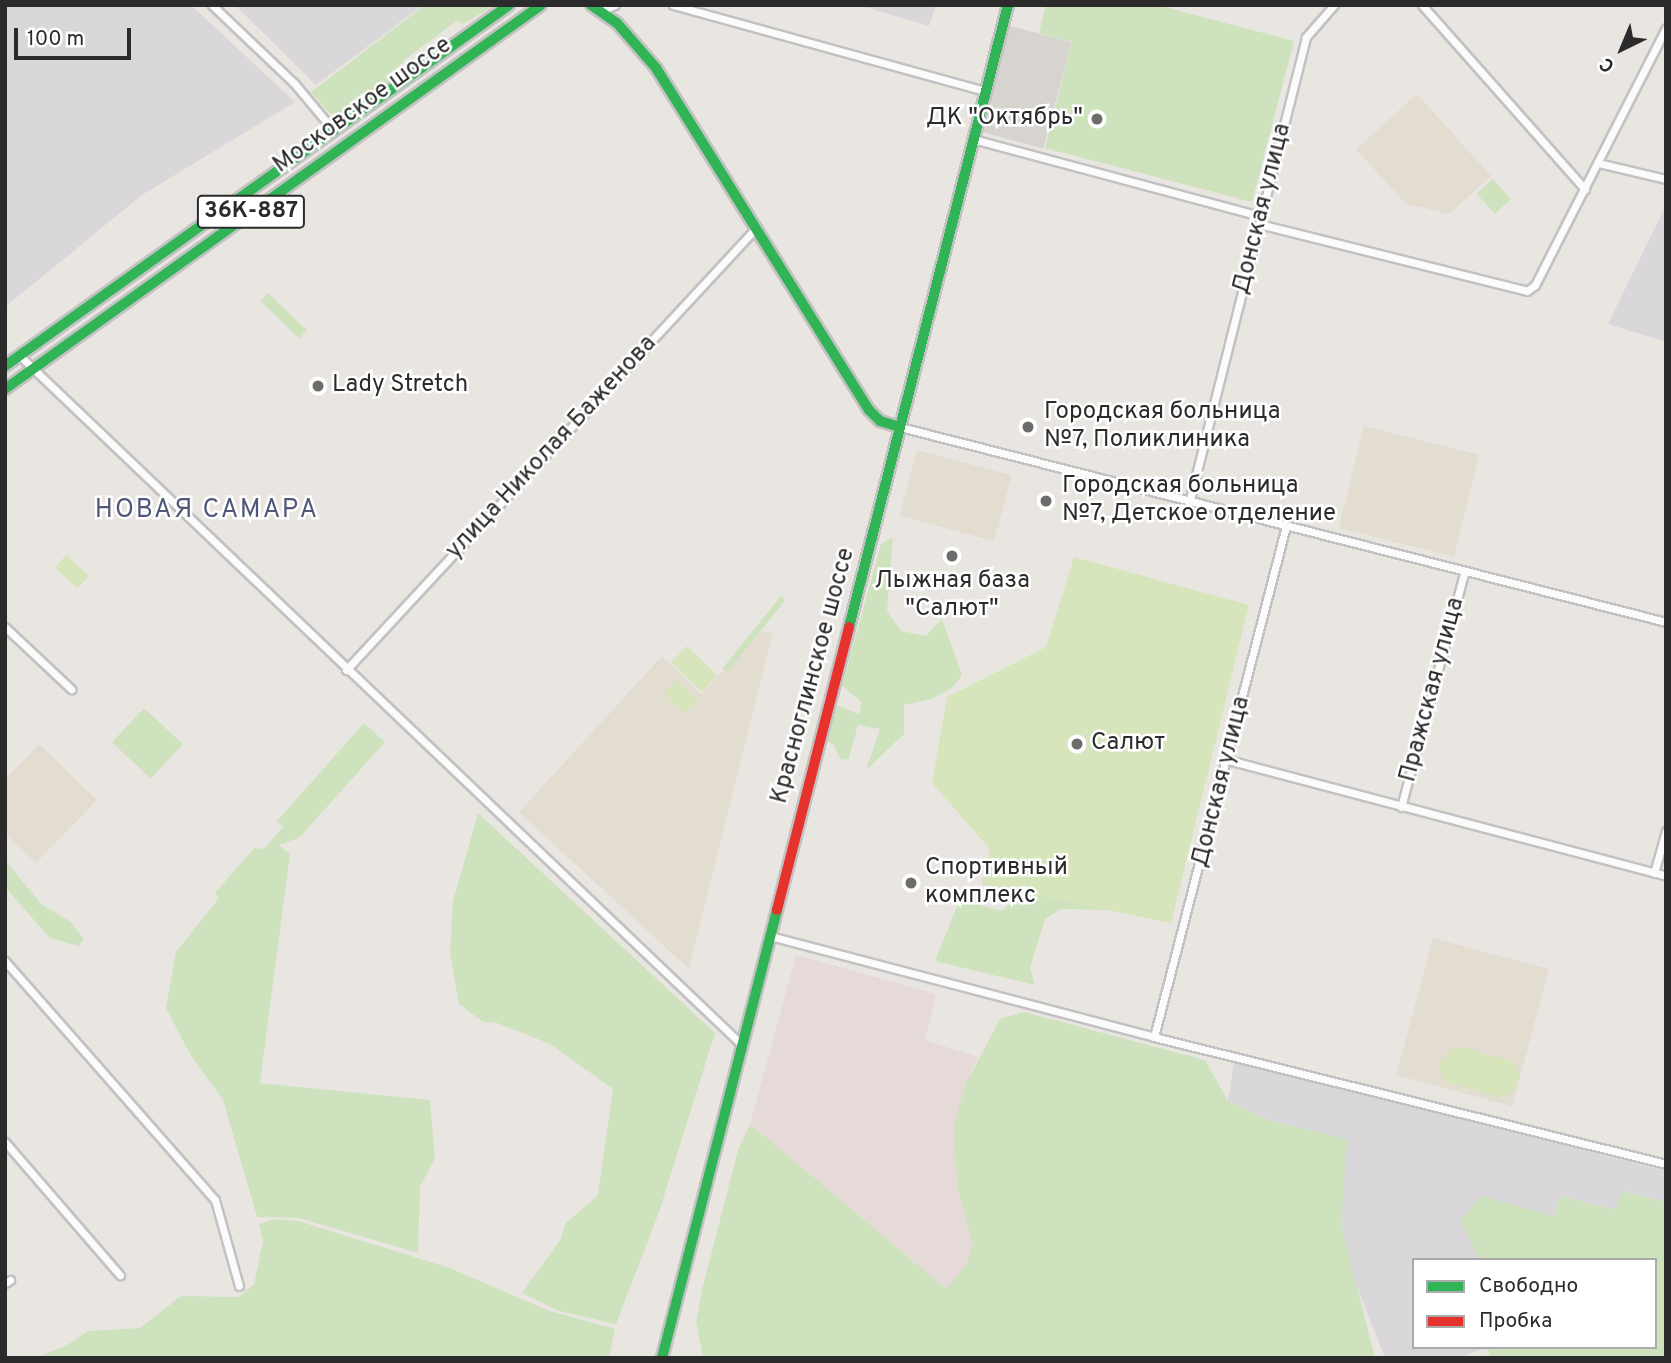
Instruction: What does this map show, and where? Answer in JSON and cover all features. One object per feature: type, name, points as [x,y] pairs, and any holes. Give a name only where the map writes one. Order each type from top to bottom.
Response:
[{"type":"main road","name":"Московское шоссе","points":[[5,366],[509,5]]},
{"type":"main road","name":"Московское шоссе","points":[[5,389],[541,5]]},
{"type":"main road","points":[[591,5],[656,68],[869,410],[880,421],[900,427]]},
{"type":"main road","name":"Красноглинское шоссе","points":[[662,1358],[1008,5]]},
{"type":"street","points":[[212,5],[294,83],[334,131]]},
{"type":"street","points":[[600,11],[615,5]]},
{"type":"street","points":[[673,5],[985,91]]},
{"type":"street","name":"Донская улица","points":[[1189,503],[1306,37],[1334,5]]},
{"type":"street","points":[[1422,5],[1585,189]]},
{"type":"street","points":[[973,139],[1514,291],[1527,291],[1535,285],[1666,28]]},
{"type":"street","points":[[1598,163],[1666,179]]},
{"type":"street","name":"улица Николая Баженова","points":[[346,670],[757,227]]},
{"type":"street","points":[[20,356],[32,372],[741,1044]]},
{"type":"street","points":[[900,427],[1189,503],[1666,622]]},
{"type":"street","name":"Донская улица","points":[[1154,1037],[1228,760],[1286,526]]},
{"type":"street","name":"Пражская улица","points":[[1401,807],[1464,573]]},
{"type":"street","points":[[5,627],[71,689]]},
{"type":"street","points":[[1228,760],[1666,876]]},
{"type":"street","points":[[1654,873],[1666,831]]},
{"type":"street","points":[[770,936],[1154,1037],[1666,1164]]},
{"type":"street","points":[[7,966],[215,1200],[239,1286]]},
{"type":"street","points":[[5,1142],[120,1275]]},
{"type":"shaded area","points":[[5,5],[191,5],[295,102],[142,195],[5,307]]},
{"type":"shaded area","points":[[235,5],[423,5],[316,85]]},
{"type":"shaded area","points":[[858,5],[936,5],[929,26]]},
{"type":"shaded area","points":[[1007,25],[1072,42],[1043,149],[979,131]]},
{"type":"shaded area","points":[[1417,94],[1491,176],[1449,214],[1405,203],[1356,149]]},
{"type":"shaded area","points":[[1666,205],[1666,342],[1608,324]]},
{"type":"shaded area","points":[[1364,426],[1479,455],[1454,557],[1339,528]]},
{"type":"shaded area","points":[[917,450],[1012,475],[994,541],[899,516]]},
{"type":"shaded area","points":[[761,631],[773,633],[689,969],[519,812],[662,656],[701,694]]},
{"type":"shaded area","points":[[39,744],[97,800],[36,863],[5,834],[5,779]]},
{"type":"shaded area","points":[[1433,938],[1549,969],[1512,1106],[1396,1075]]},
{"type":"shaded area","points":[[796,955],[936,994],[925,1040],[978,1057],[965,1085],[958,1190],[973,1245],[965,1266],[946,1289],[750,1124]]},
{"type":"shaded area","points":[[1234,1062],[1666,1171],[1666,1202],[1623,1191],[1616,1210],[1561,1196],[1554,1216],[1461,1221],[1479,1258],[1412,1258],[1412,1349],[1484,1349],[1458,1358],[1385,1358],[1353,1277],[1341,1224],[1346,1139],[1271,1121],[1228,1101]]},
{"type":"green space","points":[[425,5],[496,5],[463,24],[458,20],[404,60],[390,81],[339,116],[329,113],[311,92]]},
{"type":"green space","points":[[1046,5],[1157,5],[1294,41],[1252,202],[1045,148],[1072,42],[1039,33]]},
{"type":"green space","points":[[1493,179],[1511,199],[1495,214],[1477,194]]},
{"type":"green space","points":[[268,293],[307,331],[299,338],[260,301]]},
{"type":"green space","points":[[893,537],[887,611],[901,631],[926,636],[942,619],[962,675],[952,688],[932,699],[904,705],[904,734],[866,770],[880,729],[858,725],[848,760],[840,759],[834,745],[825,740],[837,705],[860,715],[861,702],[842,686],[881,544]]},
{"type":"green space","points":[[66,555],[89,576],[78,588],[55,568]]},
{"type":"green space","name":"Салют","points":[[1074,557],[1249,605],[1171,923],[982,884],[990,849],[932,783],[947,697],[1046,647]]},
{"type":"green space","points":[[781,596],[786,600],[727,672],[722,668]]},
{"type":"green space","points":[[687,646],[717,675],[701,692],[671,663]]},
{"type":"green space","points":[[677,681],[698,701],[685,714],[664,694]]},
{"type":"green space","points":[[144,708],[183,744],[151,779],[112,742]]},
{"type":"green space","points":[[364,723],[385,742],[299,838],[279,845],[290,854],[260,1083],[430,1100],[435,1158],[420,1187],[418,1253],[299,1218],[257,1217],[223,1100],[190,1054],[166,1008],[176,952],[219,898],[215,893],[254,848],[264,849],[283,827],[277,821]]},
{"type":"green space","points":[[478,813],[715,1033],[659,1212],[616,1324],[559,1311],[522,1293],[560,1240],[566,1223],[598,1195],[613,1089],[550,1044],[497,1023],[483,1022],[459,1004],[450,953],[453,901]]},
{"type":"green space","points":[[5,860],[41,904],[71,922],[84,939],[79,946],[50,938],[5,887]]},
{"type":"green space","points":[[1029,890],[1113,910],[1061,909],[1045,919],[1030,968],[1035,985],[935,961],[960,899],[1001,911]]},
{"type":"green space","points":[[1024,1012],[1205,1060],[1228,1101],[1271,1121],[1347,1139],[1341,1224],[1375,1358],[703,1358],[696,1321],[703,1286],[738,1150],[750,1124],[946,1289],[965,1266],[973,1245],[958,1190],[953,1129],[965,1085],[1000,1019]]},
{"type":"green space","points":[[1457,1046],[1512,1061],[1520,1073],[1515,1089],[1501,1097],[1447,1083],[1439,1071],[1440,1062]]},
{"type":"green space","points":[[1622,1191],[1666,1202],[1666,1358],[1491,1358],[1488,1349],[1657,1349],[1657,1258],[1479,1258],[1460,1221],[1481,1196],[1554,1216],[1561,1196],[1616,1210]]},
{"type":"green space","points":[[275,1219],[298,1221],[450,1268],[547,1310],[615,1329],[609,1358],[35,1358],[66,1346],[88,1331],[140,1328],[181,1296],[239,1297],[254,1284],[263,1241],[259,1224]]},
{"type":"traffic: fast","points":[[5,366],[509,5]]},
{"type":"traffic: fast","points":[[5,389],[541,5]]},
{"type":"traffic: fast","points":[[591,5],[617,23],[656,68],[869,410],[880,421],[900,427]]},
{"type":"traffic: fast","points":[[849,627],[1008,5]]},
{"type":"traffic: fast","points":[[662,1358],[777,910]]},
{"type":"traffic: jam","points":[[777,910],[849,627]]},
{"type":"place","name":"ДК \"Октябрь\"","points":[[1097,119]]},
{"type":"place","name":"Lady Stretch","points":[[318,386]]},
{"type":"place","name":"Городская больница №7, Поликлиника","points":[[1028,427]]},
{"type":"place","name":"Городская больница №7, Детское отделение","points":[[1046,501]]},
{"type":"place","name":"Лыжная база \"Салют\"","points":[[952,556]]},
{"type":"place","name":"Салют","points":[[1077,744]]},
{"type":"place","name":"Спортивный комплекс","points":[[911,883]]},
{"type":"district","name":"НОВАЯ САМАРА","points":[[207,511]]}]
